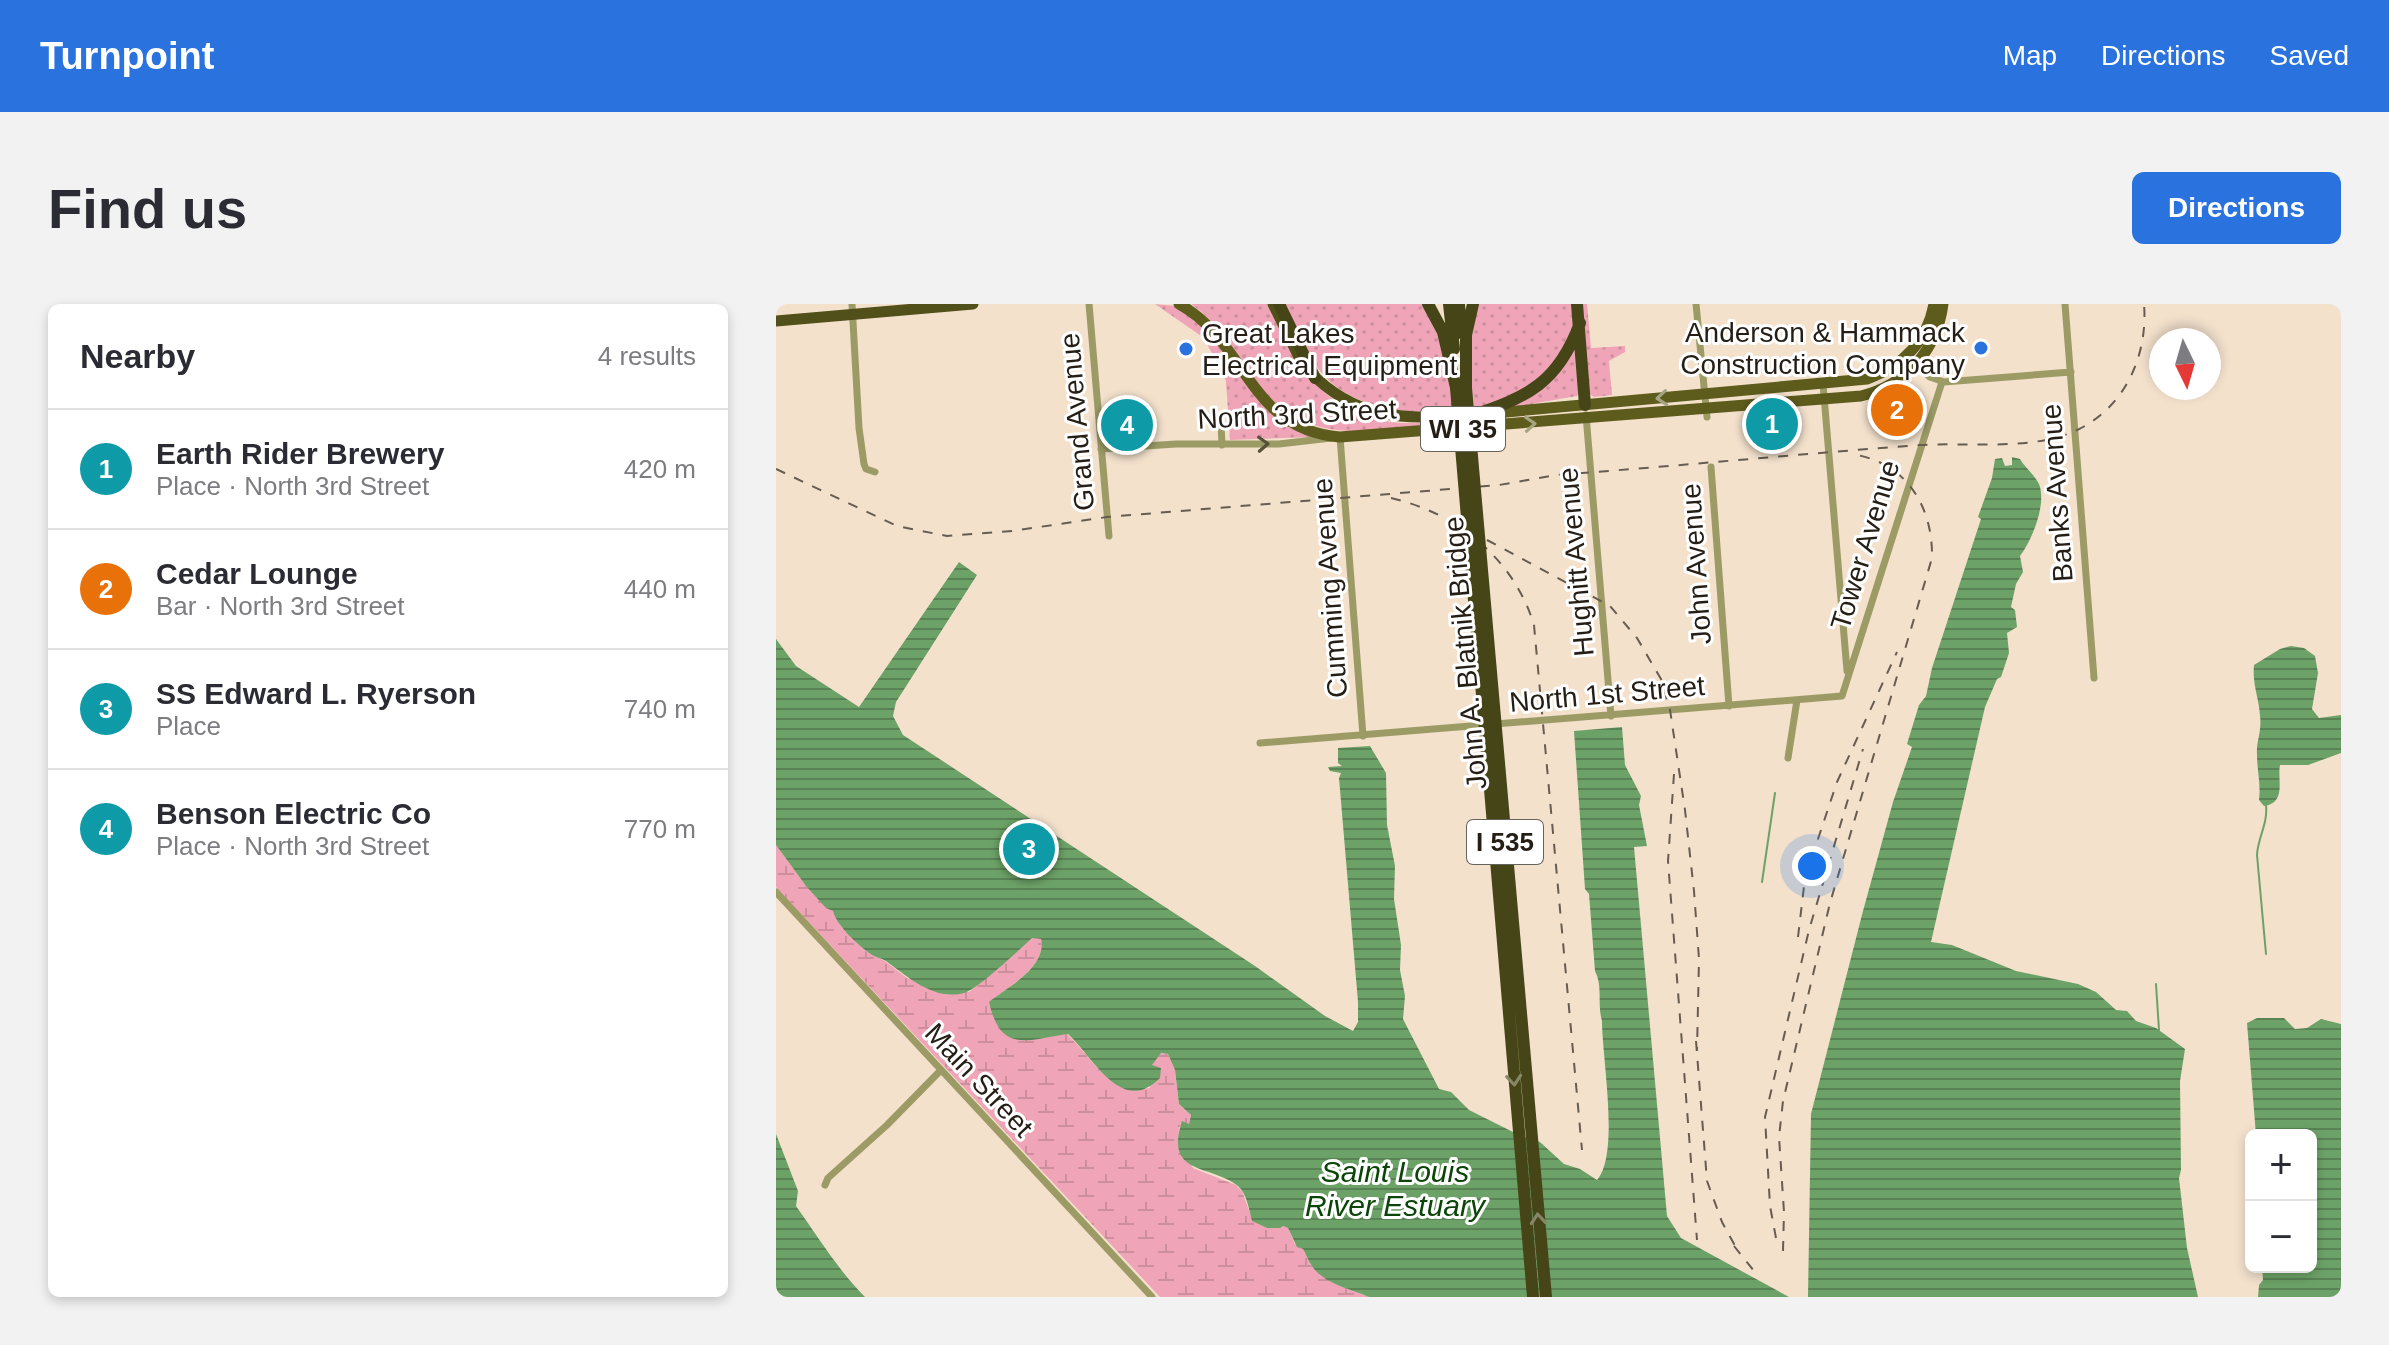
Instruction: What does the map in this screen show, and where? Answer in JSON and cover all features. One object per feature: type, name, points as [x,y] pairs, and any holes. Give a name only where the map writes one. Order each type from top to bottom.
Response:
[{"type":"highway","points":[[776,321],[853,309],[973,304]]},
{"type":"highway","points":[[1273,304],[1299,357],[1315,378]]},
{"type":"highway","points":[[1279,304],[1315,378]]},
{"type":"highway","points":[[1428,304],[1441,324],[1461,388]]},
{"type":"highway","name":"I 535","points":[[1449,304],[1461,388]]},
{"type":"highway","name":"I 535","points":[[1459,304],[1461,388]]},
{"type":"highway","points":[[1461,388],[1466,335],[1473,304]]},
{"type":"highway","points":[[1577,304],[1585,405]]},
{"type":"highway","points":[[1470,416],[1505,405],[1536,389],[1559,367],[1580,323]]},
{"type":"highway","name":"North 3rd Street","points":[[1315,378],[1336,393],[1385,416],[1470,416]]},
{"type":"highway","name":"John A. Blatnik Bridge","points":[[1461,388],[1533,1297]]},
{"type":"highway","name":"John A. Blatnik Bridge","points":[[1461,388],[1546,1297]]},
{"type":"main road","name":"WI 35","points":[[1179,304],[1196,315],[1215,335],[1273,410],[1306,429],[1340,437]]},
{"type":"main road","name":"WI 35","points":[[1911,361],[1934,304]]},
{"type":"main road","name":"WI 35","points":[[1911,361],[1934,338],[1943,304]]},
{"type":"main road","name":"North 3rd Street","points":[[1340,437],[1707,413],[1858,397],[1894,383],[1911,361]]},
{"type":"main road","name":"North 3rd Street","points":[[1470,416],[1867,379],[1911,361]]},
{"type":"street","name":"Grand Avenue","points":[[1089,304],[1109,536]]},
{"type":"street","points":[[1696,304],[1707,413]]},
{"type":"street","name":"Banks Avenue","points":[[2065,304],[2094,678]]},
{"type":"street","points":[[853,309],[859,428],[864,464],[866,469],[875,472]]},
{"type":"street","points":[[1911,361],[1930,377],[1942,382],[2071,372]]},
{"type":"street","name":"Tower Avenue","points":[[1848,677],[1942,382]]},
{"type":"street","points":[[1823,384],[1848,677]]},
{"type":"street","name":"Hughitt Avenue","points":[[1585,405],[1611,716]]},
{"type":"street","points":[[1221,424],[1222,445]]},
{"type":"street","name":"North 3rd Street","points":[[1101,449],[1176,444],[1293,443],[1340,437]]},
{"type":"street","name":"Cumming Avenue","points":[[1340,437],[1363,736]]},
{"type":"street","name":"John Avenue","points":[[1711,467],[1729,706]]},
{"type":"street","name":"North 1st Street","points":[[1260,743],[1842,696],[1848,677]]},
{"type":"street","points":[[1788,758],[1797,700]]},
{"type":"street","name":"Main Street","points":[[776,892],[1152,1297]]},
{"type":"street","points":[[825,1185],[828,1178],[887,1125],[940,1071]]},
{"type":"green space","points":[[1155,304],[1176,306],[1210,334],[1265,408],[1290,428],[1314,437],[1230,440],[1226,381],[1204,338]]},
{"type":"green space","points":[[1191,304],[1267,304],[1300,364],[1327,395],[1366,415],[1391,422],[1440,425],[1335,430],[1313,425],[1292,415],[1271,399],[1217,328]]},
{"type":"green space","points":[[1283,304],[1423,304],[1439,334],[1450,389],[1472,387],[1471,334],[1477,304],[1573,304],[1574,320],[1570,337],[1560,356],[1537,384],[1517,395],[1468,409],[1415,412],[1365,402],[1333,384],[1308,353]]},
{"type":"green space","points":[[1580,304],[1587,304],[1591,348],[1625,346],[1625,352],[1609,361],[1612,395],[1594,397],[1588,393]]},
{"type":"green space","points":[[1577,337],[1577,396],[1508,408],[1524,399]]},
{"type":"green space","points":[[776,845],[806,886],[833,911],[842,928],[867,952],[907,978],[969,992],[1032,937],[1041,939],[1041,949],[1032,967],[989,1003],[1025,1040],[1067,1034],[1102,1073],[1122,1085],[1150,1088],[1151,1065],[1160,1053],[1168,1054],[1175,1070],[1179,1104],[1191,1115],[1189,1124],[1180,1126],[1179,1137],[1193,1168],[1236,1185],[1242,1191],[1253,1221],[1267,1228],[1288,1228],[1295,1244],[1303,1249],[1311,1265],[1336,1284],[1369,1297],[1160,1297],[776,887]]},
{"type":"water","points":[[2012,457],[2020,459],[2039,484],[2040,511],[2020,556],[2023,572],[2016,584],[2011,607],[2015,610],[2017,627],[2007,633],[2009,653],[2001,677],[1997,679],[1985,707],[1931,942],[1952,945],[2016,971],[2078,984],[2096,992],[2116,1010],[2127,1011],[2136,1021],[2156,1028],[2185,1049],[2180,1081],[2179,1178],[2187,1248],[2198,1297],[1808,1297],[1811,1114],[1863,911],[1893,802],[1912,747],[1907,744],[1919,705],[1926,696],[1932,668],[1981,519],[1978,517],[1992,478],[1995,459],[2002,458],[2005,466],[2012,465]]},
{"type":"water","name":"Saint Louis River Estuary","points":[[959,562],[977,575],[896,702],[893,716],[903,735],[1255,966],[1325,1016],[1353,1031],[1358,1022],[1358,1002],[1341,773],[1330,771],[1328,767],[1342,766],[1338,763],[1338,748],[1370,746],[1386,773],[1387,825],[1395,866],[1394,899],[1405,996],[1403,1019],[1439,1089],[1451,1092],[1469,1110],[1540,1142],[1564,1164],[1580,1169],[1597,1180],[1604,1167],[1607,1149],[1608,1105],[1599,983],[1595,971],[1589,894],[1585,889],[1574,731],[1622,727],[1625,765],[1641,796],[1639,805],[1647,846],[1634,847],[1667,1216],[1681,1238],[1789,1297],[1369,1297],[1331,1282],[1317,1272],[1303,1249],[1297,1247],[1288,1228],[1267,1228],[1252,1221],[1246,1198],[1238,1186],[1184,1160],[1178,1139],[1182,1121],[1189,1124],[1191,1115],[1179,1104],[1175,1070],[1168,1054],[1161,1053],[1152,1065],[1161,1068],[1160,1078],[1146,1088],[1133,1091],[1109,1079],[1068,1034],[1017,1040],[1000,1030],[989,1002],[1032,967],[1038,959],[1041,939],[1032,938],[979,984],[964,993],[953,995],[922,986],[858,944],[833,911],[826,908],[806,886],[776,845],[776,639],[796,666],[859,707]]},
{"type":"water","points":[[2291,646],[2304,648],[2315,656],[2318,673],[2312,709],[2319,718],[2341,715],[2341,753],[2308,765],[2280,765],[2280,790],[2276,800],[2264,806],[2259,800],[2257,750],[2260,722],[2254,665]]},
{"type":"water","points":[[2257,1018],[2284,1018],[2295,1029],[2307,1028],[2321,1019],[2341,1024],[2341,1297],[2258,1297],[2262,1273],[2317,1273],[2317,1129],[2256,1129],[2247,1023]]},
{"type":"water","points":[[776,1134],[798,1191],[796,1206],[837,1265],[865,1297],[776,1297]]},
{"type":"waterway","points":[[1762,882],[1775,793]]},
{"type":"waterway","points":[[2266,805],[2257,855],[2266,954]]},
{"type":"waterway","points":[[2156,984],[2159,1030]]},
{"type":"railway","points":[[776,469],[897,526],[947,536],[1012,531],[1107,517],[1499,485],[1556,475],[1920,445],[2025,443],[2065,435],[2083,427],[2112,405],[2132,375],[2138,358],[2144,304]]},
{"type":"railway","points":[[1783,1251],[1779,1137],[1783,1101],[1830,903],[1932,558],[1928,522],[1914,492],[1890,468],[1857,455]]},
{"type":"railway","points":[[1391,498],[1438,515],[1480,542],[1512,579],[1534,625],[1582,1150]]},
{"type":"railway","points":[[1487,540],[1610,606],[1637,638],[1661,679],[1670,710],[1694,891],[1699,959],[1697,1051]]},
{"type":"railway","points":[[1798,937],[1805,878],[1837,782],[1897,652]]},
{"type":"railway","points":[[1776,1238],[1770,1206],[1765,1117],[1809,930],[1863,749]]},
{"type":"railway","points":[[1674,774],[1668,861],[1697,1240]]},
{"type":"railway","points":[[1696,1041],[1707,1181],[1722,1222],[1739,1253]]},
{"type":"railway","points":[[1734,1246],[1754,1271]]},
{"type":"place","name":"Anderson & Hammack Construction Company","points":[[1981,348]]},
{"type":"place","name":"Great Lakes Electrical Equipment","points":[[1186,349]]},
{"type":"place","name":"Cedar Lounge","points":[[1897,410]]},
{"type":"place","name":"Earth Rider Brewery","points":[[1772,424]]},
{"type":"place","name":"Benson Electric Co","points":[[1127,425]]},
{"type":"place","name":"SS Edward L. Ryerson","points":[[1029,849]]}]
